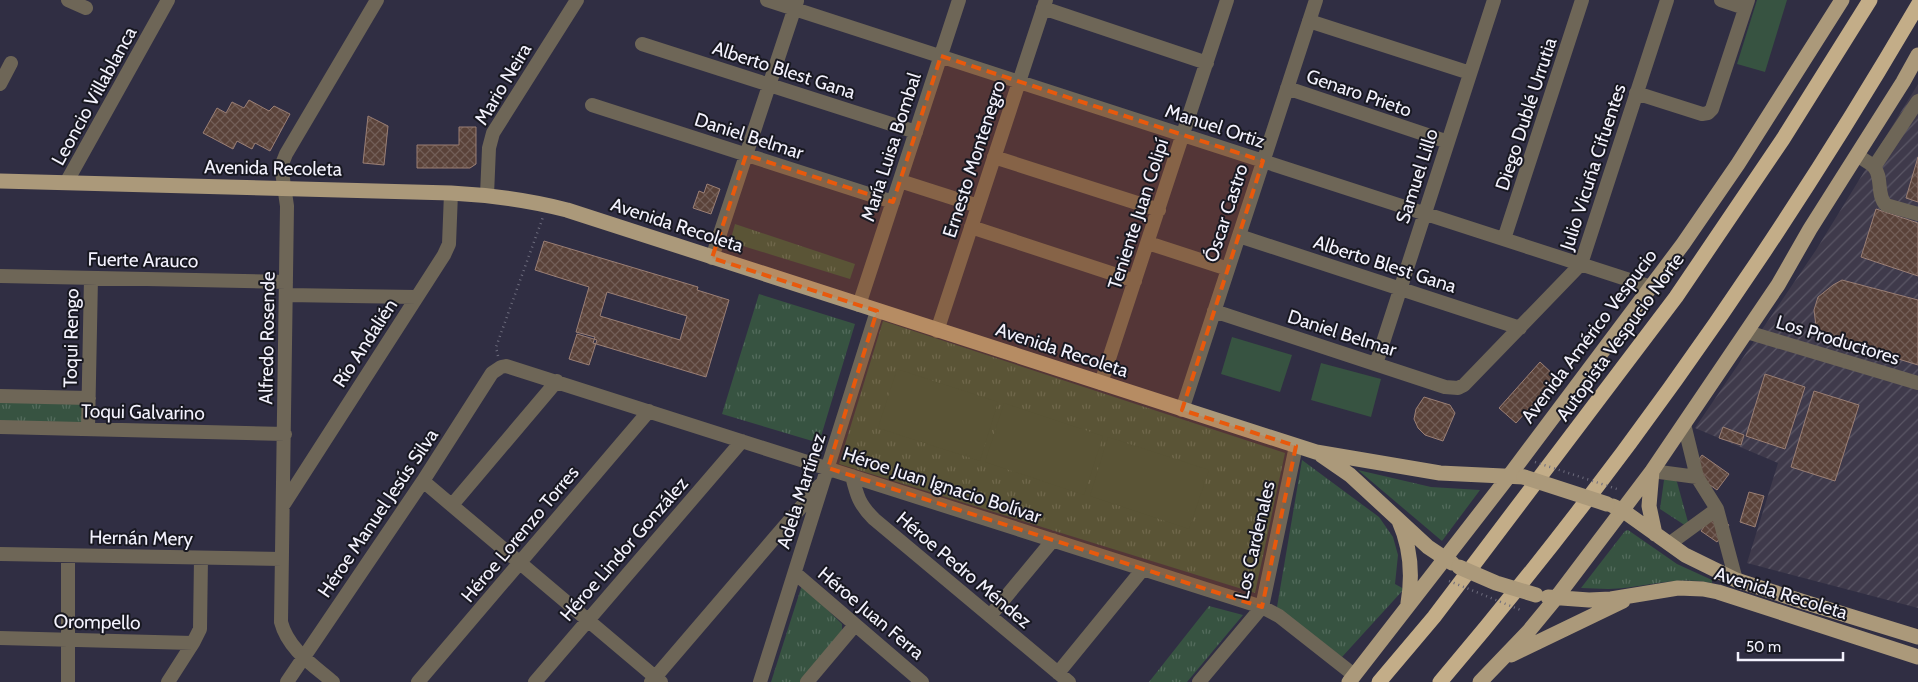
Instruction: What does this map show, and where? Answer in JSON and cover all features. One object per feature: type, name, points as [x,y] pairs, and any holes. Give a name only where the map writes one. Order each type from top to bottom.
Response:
[{"type":"highway","name":"Autopista Vespucio Norte","points":[[1379,682],[1434,617],[1676,297],[1783,139],[1870,0]]},
{"type":"highway","points":[[1440,682],[1491,622],[1627,446],[1745,281],[1824,158],[1918,5]]},
{"type":"main road","name":"Avenida Américo Vespucio","points":[[1351,679],[1444,558],[1516,476],[1738,164],[1842,0]]},
{"type":"main road","points":[[1480,682],[1503,659],[1556,598],[1652,470],[1747,332],[1918,55]]},
{"type":"main road","name":"Avenida Recoleta","points":[[0,181],[451,193],[487,195],[547,205],[1316,452],[1440,474],[1516,476],[1607,504],[1622,510],[1695,561],[1736,580],[1918,636]]},
{"type":"main road","name":"Avenida Recoleta","points":[[1316,452],[1350,475],[1428,546],[1444,558],[1459,567],[1496,583],[1536,595],[1589,600],[1634,596],[1678,588],[1718,592],[1918,657]]},
{"type":"main road","points":[[1652,470],[1650,506],[1655,534]]},
{"type":"main road","points":[[1397,517],[1407,541],[1410,561],[1411,580],[1408,604]]},
{"type":"main road","points":[[1503,659],[1634,596]]},
{"type":"street","points":[[68,0],[86,8]]},
{"type":"street","name":"Leoncio Villablanca","points":[[66,183],[168,0]]},
{"type":"street","name":"Alfredo Rosende","points":[[333,682],[304,658],[287,639],[281,622],[287,206],[282,164],[286,154],[377,0]]},
{"type":"street","name":"Mario Neira","points":[[487,195],[489,148],[493,133],[577,0]]},
{"type":"street","name":"Manuel Ortiz","points":[[767,0],[795,4],[1019,82],[1651,287]]},
{"type":"street","name":"María Luisa Bombal","points":[[860,305],[959,0]]},
{"type":"street","name":"Teniente Juan Colipí","points":[[1101,383],[1227,0]]},
{"type":"street","name":"Óscar Castro","points":[[1182,410],[1316,0]]},
{"type":"street","name":"Diego Dublé Urrutia","points":[[1504,239],[1582,0]]},
{"type":"street","name":"Julio Vicuña Cifuentes","points":[[1458,388],[1470,381],[1581,264],[1667,0]]},
{"type":"street","points":[[1636,93],[1702,114],[1708,113],[1712,109],[1747,4],[1721,0]]},
{"type":"street","name":"Samuel Lillo","points":[[1376,364],[1492,1]]},
{"type":"street","points":[[712,258],[795,4]]},
{"type":"street","points":[[1044,4],[1207,63]]},
{"type":"street","name":"Ernesto Montenegro","points":[[937,330],[1044,4]]},
{"type":"street","points":[[1309,21],[1470,73]]},
{"type":"street","name":"Alberto Blest Gana","points":[[642,44],[916,132]]},
{"type":"street","points":[[0,84],[11,63]]},
{"type":"street","name":"Genaro Prieto","points":[[1287,88],[1448,142]]},
{"type":"street","points":[[1874,167],[1918,101]]},
{"type":"street","name":"Daniel Belmar","points":[[592,105],[893,202]]},
{"type":"street","points":[[1857,155],[1874,167],[1878,174],[1882,201],[1886,205],[1918,214]]},
{"type":"street","points":[[994,157],[1159,210]]},
{"type":"street","points":[[900,182],[978,206]]},
{"type":"street","name":"Río Andalién","points":[[284,505],[447,250],[449,244],[451,193]]},
{"type":"street","points":[[971,227],[1135,280]]},
{"type":"street","name":"Alberto Blest Gana","points":[[1239,236],[1520,328]]},
{"type":"street","points":[[1148,243],[1228,269]]},
{"type":"street","name":"Fuerte Arauco","points":[[0,276],[91,278],[416,297]]},
{"type":"street","name":"Toqui Rengo","points":[[88,430],[91,278]]},
{"type":"street","name":"Adela Martínez","points":[[760,682],[877,311]]},
{"type":"street","name":"Daniel Belmar","points":[[1214,311],[1445,387],[1458,388]]},
{"type":"street","name":"Los Productores","points":[[1747,332],[1918,383]]},
{"type":"street","name":"Héroe Juan Ignacio Bolívar","points":[[500,367],[512,367],[742,441],[827,474],[852,476],[1262,607],[1278,616],[1351,679]]},
{"type":"street","name":"Héroe Manuel Jesús Silva","points":[[287,682],[423,481],[492,374],[500,367]]},
{"type":"street","points":[[452,505],[556,381]]},
{"type":"street","points":[[0,396],[89,398]]},
{"type":"street","name":"Héroe Lorenzo Torres","points":[[418,682],[649,411]]},
{"type":"street","points":[[1684,424],[1698,477],[1717,508],[1736,580]]},
{"type":"street","name":"Toqui Galvarino","points":[[0,428],[285,434]]},
{"type":"street","name":"Héroe Lindor González","points":[[535,682],[742,441]]},
{"type":"street","name":"Los Cardenales","points":[[1199,682],[1262,607],[1296,446]]},
{"type":"street","points":[[1652,470],[1698,477]]},
{"type":"street","points":[[423,481],[656,680],[827,474]]},
{"type":"street","name":"Héroe Pedro Méndez","points":[[852,476],[857,497],[863,508],[874,520],[1064,678]]},
{"type":"street","points":[[1669,544],[1717,508]]},
{"type":"street","points":[[990,616],[1053,540]]},
{"type":"street","name":"Hernán Mery","points":[[0,554],[282,560]]},
{"type":"street","points":[[68,556],[68,682]]},
{"type":"street","points":[[168,682],[198,635],[201,558]]},
{"type":"street","points":[[1064,678],[1144,569]]},
{"type":"street","name":"Héroe Juan Ferra","points":[[795,573],[922,682]]},
{"type":"street","points":[[807,682],[856,625]]},
{"type":"street","name":"Orompello","points":[[0,638],[193,643]]},
{"type":"path","points":[[500,367],[496,347],[547,205]]},
{"type":"path","points":[[1535,462],[1617,489]]},
{"type":"highlighted area","points":[[941,56],[1263,161],[1182,410],[1296,446],[1262,607],[828,468],[877,311],[712,258],[746,155],[893,202]]},
{"type":"shaded area","points":[[1918,84],[1918,608],[1747,563],[1778,463],[1695,428],[1816,250]]},
{"type":"green space","points":[[1757,0],[1787,0],[1765,72],[1737,64]]},
{"type":"green space","points":[[735,224],[855,264],[850,279],[730,242]]},
{"type":"green space","points":[[759,294],[855,324],[819,443],[722,414]]},
{"type":"green space","points":[[883,321],[1285,453],[1255,593],[839,464]]},
{"type":"green space","points":[[1232,337],[1292,355],[1280,392],[1221,374]]},
{"type":"green space","points":[[1321,363],[1381,379],[1371,417],[1311,400]]},
{"type":"green space","points":[[897,369],[998,402],[980,461],[878,428]]},
{"type":"green space","points":[[0,401],[79,402],[85,407],[85,424],[0,422]]},
{"type":"green space","points":[[1004,403],[1103,436],[1084,495],[985,462]]},
{"type":"green space","points":[[1108,437],[1209,470],[1189,529],[1090,496]]},
{"type":"green space","points":[[1302,460],[1379,517],[1393,537],[1398,555],[1395,584],[1404,589],[1342,657],[1277,607]]},
{"type":"green space","points":[[1358,470],[1431,487],[1480,490],[1442,541]]},
{"type":"green space","points":[[1673,478],[1677,482],[1688,522],[1686,526],[1660,509],[1664,480]]},
{"type":"green space","points":[[1628,530],[1677,564],[1712,580],[1712,583],[1686,580],[1608,589],[1581,588],[1625,531]]},
{"type":"green space","points":[[802,585],[842,624],[842,632],[800,682],[771,682]]},
{"type":"green space","points":[[1209,606],[1243,615],[1187,682],[1149,682]]},
{"type":"building","points":[[249,100],[269,111],[274,106],[290,114],[270,151],[255,143],[252,149],[237,141],[233,149],[203,133],[217,108],[226,113],[232,102],[244,108]]},
{"type":"building","points":[[368,116],[388,126],[384,165],[363,163]]},
{"type":"building","points":[[459,127],[476,127],[476,164],[470,168],[417,168],[417,145],[459,145]]},
{"type":"building","points":[[1918,157],[1918,202],[1906,198]]},
{"type":"building","points":[[707,184],[720,189],[711,214],[693,208],[699,191],[704,193]]},
{"type":"building","points":[[1876,209],[1918,223],[1918,276],[1861,257]]},
{"type":"building","points":[[544,241],[698,287],[697,290],[729,300],[706,377],[593,343],[595,337],[576,332],[589,287],[535,270]],"holes":[[[607,292],[687,316],[680,340],[600,316]]]},
{"type":"building","points":[[1842,280],[1918,300],[1918,365],[1817,334],[1814,310],[1818,297]]},
{"type":"building","points":[[577,334],[597,340],[589,365],[569,359]]},
{"type":"building","points":[[1540,362],[1557,378],[1516,423],[1499,408]]},
{"type":"building","points":[[1765,374],[1805,387],[1785,449],[1746,436]]},
{"type":"building","points":[[1814,391],[1859,405],[1835,481],[1791,467]]},
{"type":"building","points":[[1424,397],[1450,405],[1455,413],[1443,441],[1425,435],[1418,428],[1414,419],[1416,409]]},
{"type":"building","points":[[1723,427],[1744,435],[1741,445],[1719,438]]},
{"type":"building","points":[[1702,455],[1729,474],[1717,490],[1690,471]]},
{"type":"building","points":[[1749,492],[1764,496],[1755,527],[1740,522]]},
{"type":"building","points":[[1714,513],[1729,525],[1717,542],[1701,531]]}]
